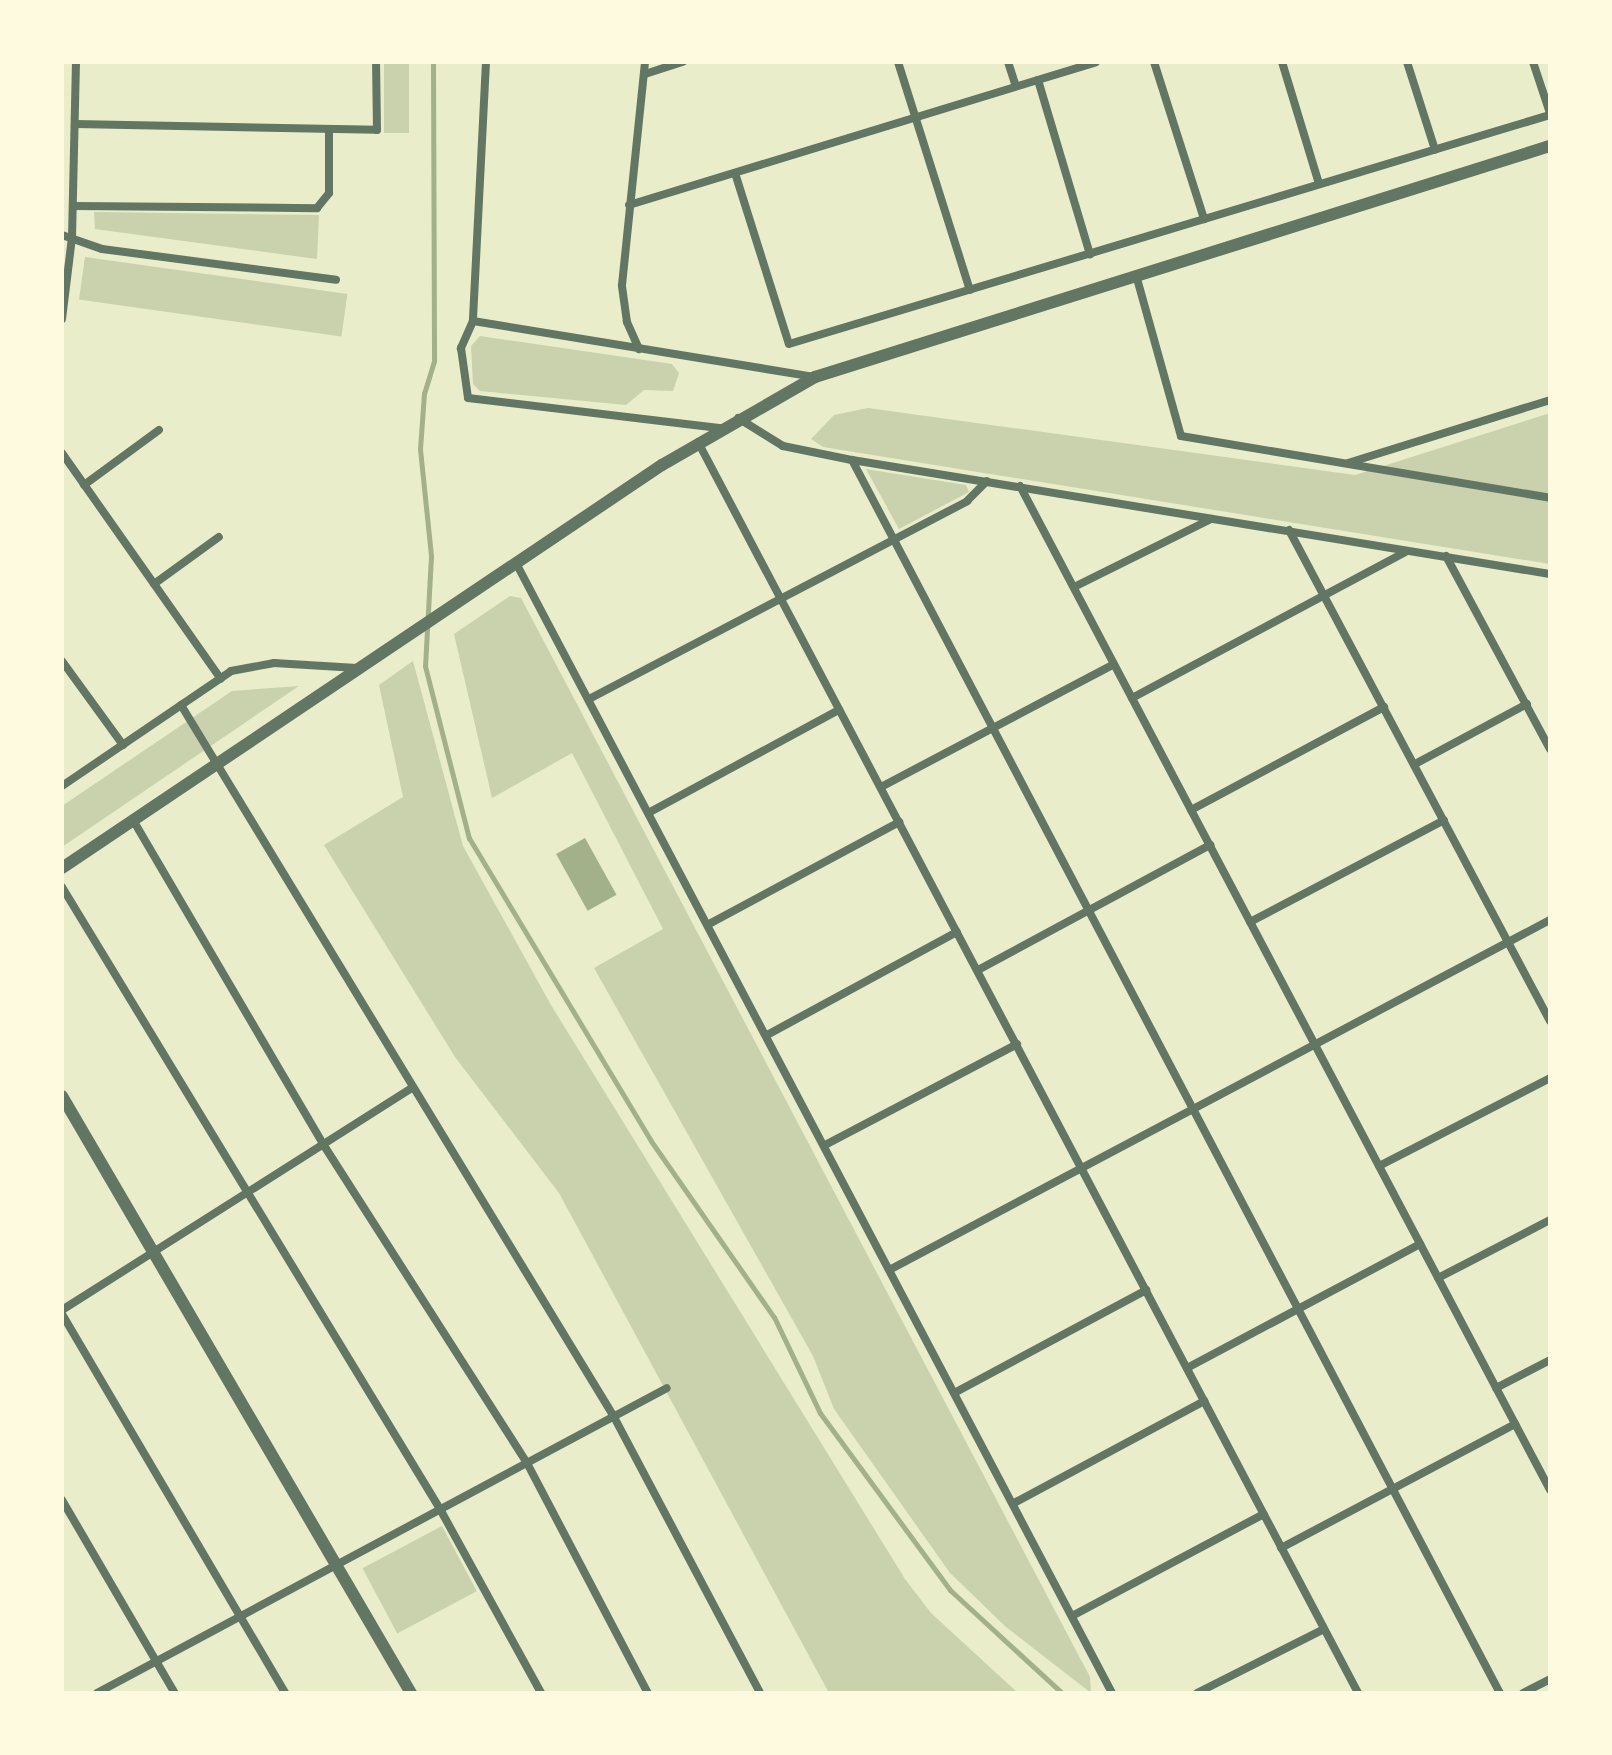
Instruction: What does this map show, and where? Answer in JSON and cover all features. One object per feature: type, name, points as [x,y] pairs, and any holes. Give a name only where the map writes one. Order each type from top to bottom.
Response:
[{"type":"street","points":[[62,319],[72,238],[76,62]]},
{"type":"street","points":[[75,124],[377,130],[376,62]]},
{"type":"street","points":[[486,62],[473,321],[461,348],[465,393],[474,401],[721,428]]},
{"type":"street","points":[[639,349],[627,322],[622,285],[645,62]]},
{"type":"street","points":[[645,74],[683,62]]},
{"type":"street","points":[[898,62],[970,290]]},
{"type":"street","points":[[1008,62],[1016,86]]},
{"type":"street","points":[[629,205],[1096,62]]},
{"type":"street","points":[[1154,62],[1204,219]]},
{"type":"street","points":[[1282,62],[1319,184]]},
{"type":"street","points":[[1407,62],[1435,150]]},
{"type":"street","points":[[735,173],[789,344],[1550,114],[1533,62]]},
{"type":"street","points":[[1038,80],[1090,254]]},
{"type":"street","points":[[73,206],[317,208],[329,193],[329,129]]},
{"type":"street","points":[[62,868],[698,442],[815,377],[1550,146]]},
{"type":"street","points":[[62,235],[102,249],[336,280]]},
{"type":"street","points":[[1136,275],[1181,436],[1550,498]]},
{"type":"street","points":[[473,321],[815,377]]},
{"type":"street","points":[[1345,464],[1550,400]]},
{"type":"street","points":[[737,418],[783,446],[852,460],[1550,574]]},
{"type":"street","points":[[84,485],[159,430]]},
{"type":"street","points":[[698,442],[1358,1693]]},
{"type":"street","points":[[62,453],[221,679]]},
{"type":"street","points":[[852,460],[1500,1693]]},
{"type":"street","points":[[589,699],[967,501],[987,481]]},
{"type":"street","points":[[1020,486],[1550,1490]]},
{"type":"street","points":[[1074,587],[1211,518]]},
{"type":"street","points":[[1289,530],[1550,1021]]},
{"type":"street","points":[[154,584],[219,537]]},
{"type":"street","points":[[1132,698],[1407,551]]},
{"type":"street","points":[[1446,556],[1550,749]]},
{"type":"street","points":[[516,563],[956,1392],[1112,1693]]},
{"type":"street","points":[[62,661],[123,745]]},
{"type":"street","points":[[62,786],[181,705],[244,667],[274,663],[358,668]]},
{"type":"street","points":[[881,787],[1114,664]]},
{"type":"street","points":[[1415,764],[1527,704]]},
{"type":"street","points":[[181,705],[614,1417],[760,1693]]},
{"type":"street","points":[[1191,810],[1384,707]]},
{"type":"street","points":[[650,812],[839,710]]},
{"type":"street","points":[[133,820],[323,1144],[527,1463],[648,1693]]},
{"type":"street","points":[[1250,922],[1444,820]]},
{"type":"street","points":[[709,924],[899,822]]},
{"type":"street","points":[[978,970],[1210,845]]},
{"type":"street","points":[[62,887],[440,1509],[541,1693]]},
{"type":"street","points":[[891,1269],[1550,920]]},
{"type":"street","points":[[767,1035],[957,932]]},
{"type":"street","points":[[825,1145],[1017,1044]]},
{"type":"street","points":[[1379,1166],[1550,1078]]},
{"type":"street","points":[[285,1693],[62,1312],[412,1088]]},
{"type":"street","points":[[62,1096],[411,1693]]},
{"type":"street","points":[[1438,1278],[1550,1220]]},
{"type":"street","points":[[1187,1368],[1420,1244]]},
{"type":"street","points":[[956,1392],[1146,1290]]},
{"type":"street","points":[[1496,1388],[1550,1360]]},
{"type":"street","points":[[97,1693],[667,1388]]},
{"type":"street","points":[[1014,1503],[1204,1401]]},
{"type":"street","points":[[1281,1548],[1515,1424]]},
{"type":"street","points":[[62,1500],[175,1693]]},
{"type":"street","points":[[1072,1616],[1264,1514]]},
{"type":"street","points":[[1197,1693],[1324,1629]]},
{"type":"street","points":[[1523,1693],[1550,1679]]},
{"type":"shaded area","points":[[384,62],[409,62],[409,133],[384,133]]},
{"type":"shaded area","points":[[94,212],[319,215],[317,259],[95,229]]},
{"type":"shaded area","points":[[85,257],[347,294],[341,336],[79,300]]},
{"type":"shaded area","points":[[480,336],[672,364],[679,373],[673,391],[644,390],[626,405],[480,391],[473,384],[471,346]]},
{"type":"shaded area","points":[[868,408],[1355,475],[1550,413],[1550,564],[823,447],[811,439],[834,415]]},
{"type":"shaded area","points":[[866,469],[966,485],[969,492],[899,529]]},
{"type":"shaded area","points":[[510,596],[521,598],[1090,1677],[1091,1693],[1006,1627],[950,1573],[834,1409],[813,1356],[594,968],[663,929],[572,753],[492,798],[454,634]]},
{"type":"shaded area","points":[[413,661],[463,846],[551,1005],[905,1579],[931,1613],[1018,1693],[829,1693],[559,1193],[455,1057],[324,845],[403,797],[379,685]]},
{"type":"shaded area","points":[[299,686],[62,847],[62,806],[232,691]]},
{"type":"shaded area","points":[[585,838],[617,895],[588,911],[556,854]]},
{"type":"shaded area","points":[[442,1526],[477,1591],[397,1634],[363,1568]]},
{"type":"waterway","points":[[433,62],[434,361],[424,393],[420,449],[431,556],[425,666],[469,838],[651,1141],[774,1317],[820,1413],[950,1590],[1062,1693]]}]
